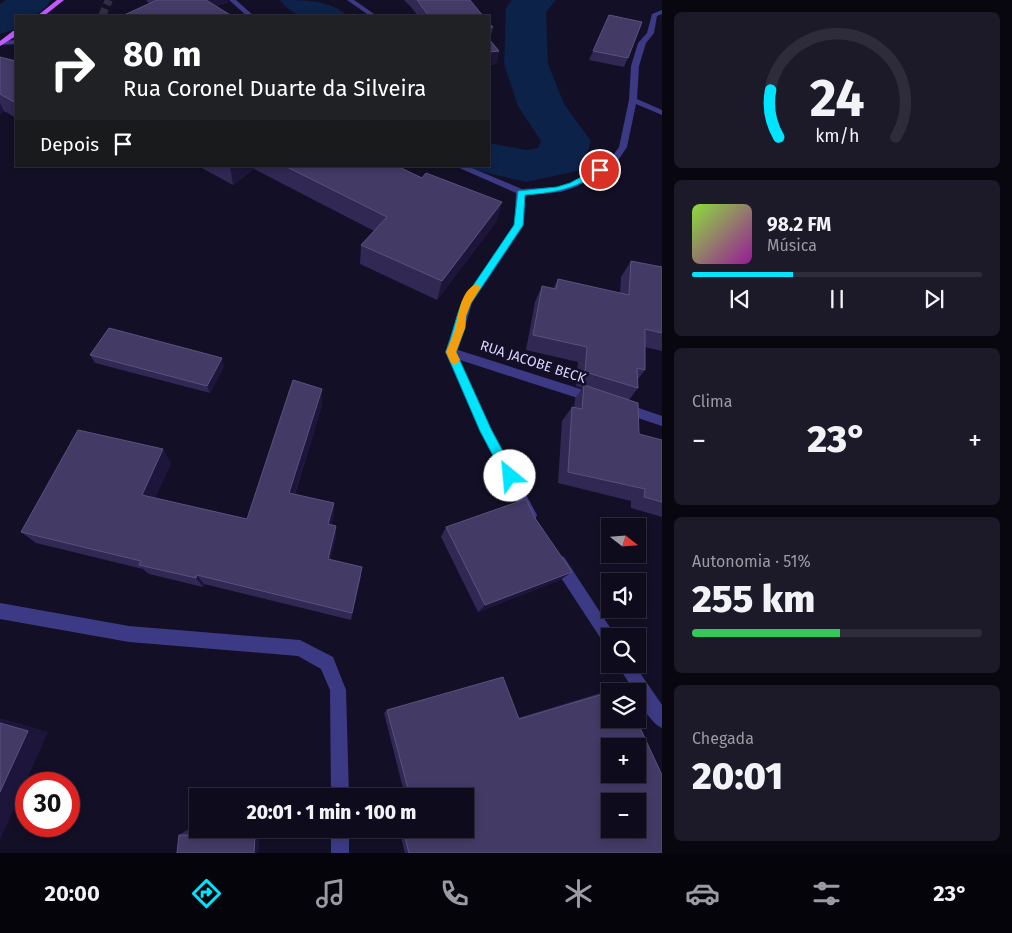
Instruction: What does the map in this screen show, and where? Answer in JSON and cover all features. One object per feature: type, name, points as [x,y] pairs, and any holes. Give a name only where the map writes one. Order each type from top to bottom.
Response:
[{"type":"main road","points":[[41,15],[61,0]]},
{"type":"main road","points":[[0,44],[15,34]]},
{"type":"street","points":[[232,0],[250,15]]},
{"type":"street","points":[[350,0],[372,15]]},
{"type":"street","points":[[461,167],[521,192],[558,190],[573,185],[612,163],[623,147],[633,100],[635,66],[642,43],[650,33],[654,15],[662,12]]},
{"type":"street","points":[[653,25],[662,24]]},
{"type":"street","points":[[0,44],[15,42]]},
{"type":"street","points":[[633,100],[662,112]]},
{"type":"street","points":[[521,192],[519,225],[467,302],[451,352],[486,431],[538,530]]},
{"type":"street","name":"RUA JACOBE BECK","points":[[451,352],[662,421]]},
{"type":"street","points":[[554,553],[602,628]]},
{"type":"street","points":[[0,611],[129,634],[300,648],[327,663],[338,690],[340,788]]},
{"type":"street","points":[[631,673],[662,720]]},
{"type":"street","points":[[340,838],[340,853]]},
{"type":"building","points":[[157,0],[206,0],[230,15],[124,15]]},
{"type":"building","points":[[417,0],[470,0],[482,15],[428,15]]},
{"type":"building","points":[[609,15],[642,22],[628,58],[593,51]]},
{"type":"building","points":[[490,40],[499,51],[490,52]]},
{"type":"building","points":[[0,57],[15,61],[15,102],[0,94]]},
{"type":"building","points":[[287,167],[399,167],[422,178],[426,173],[502,202],[442,281],[361,245],[387,217]]},
{"type":"building","points":[[631,261],[662,267],[662,333],[645,329],[645,370],[637,368],[638,388],[585,372],[587,347],[533,335],[542,286],[556,289],[558,279],[629,295]]},
{"type":"building","points":[[109,328],[222,358],[207,386],[90,355]]},
{"type":"building","points":[[293,380],[322,389],[289,493],[334,503],[328,524],[336,526],[328,559],[362,567],[352,613],[197,575],[196,578],[139,565],[141,561],[21,532],[78,430],[163,449],[142,495],[247,519]]},
{"type":"building","points":[[584,385],[638,403],[639,434],[662,440],[662,502],[644,497],[645,489],[568,472],[572,407],[582,409]]},
{"type":"building","points":[[526,499],[535,518],[572,572],[485,605],[446,527]]},
{"type":"building","points":[[503,677],[519,719],[601,695],[601,728],[640,728],[645,738],[601,738],[601,783],[646,783],[646,741],[662,775],[662,853],[409,853],[405,838],[474,838],[474,788],[408,788],[387,710]]},
{"type":"building","points":[[0,723],[28,731],[0,792]]},
{"type":"building","points":[[179,835],[189,835],[189,838],[255,838],[254,853],[177,853]]},
{"type":"waterway","points":[[0,22],[32,0]]},
{"type":"waterway","points":[[299,0],[325,15]]},
{"type":"waterway","points":[[490,158],[526,166],[559,160],[566,141],[541,106],[526,64],[526,8],[537,0]]},
{"type":"tunnel","points":[[102,15],[109,0]]},
{"type":"slow traffic","points":[[455,360],[451,352],[467,302],[477,287]]},
{"type":"route","points":[[510,476],[486,431],[451,352],[467,302],[519,225],[521,192],[558,190],[573,185],[600,170]]}]
